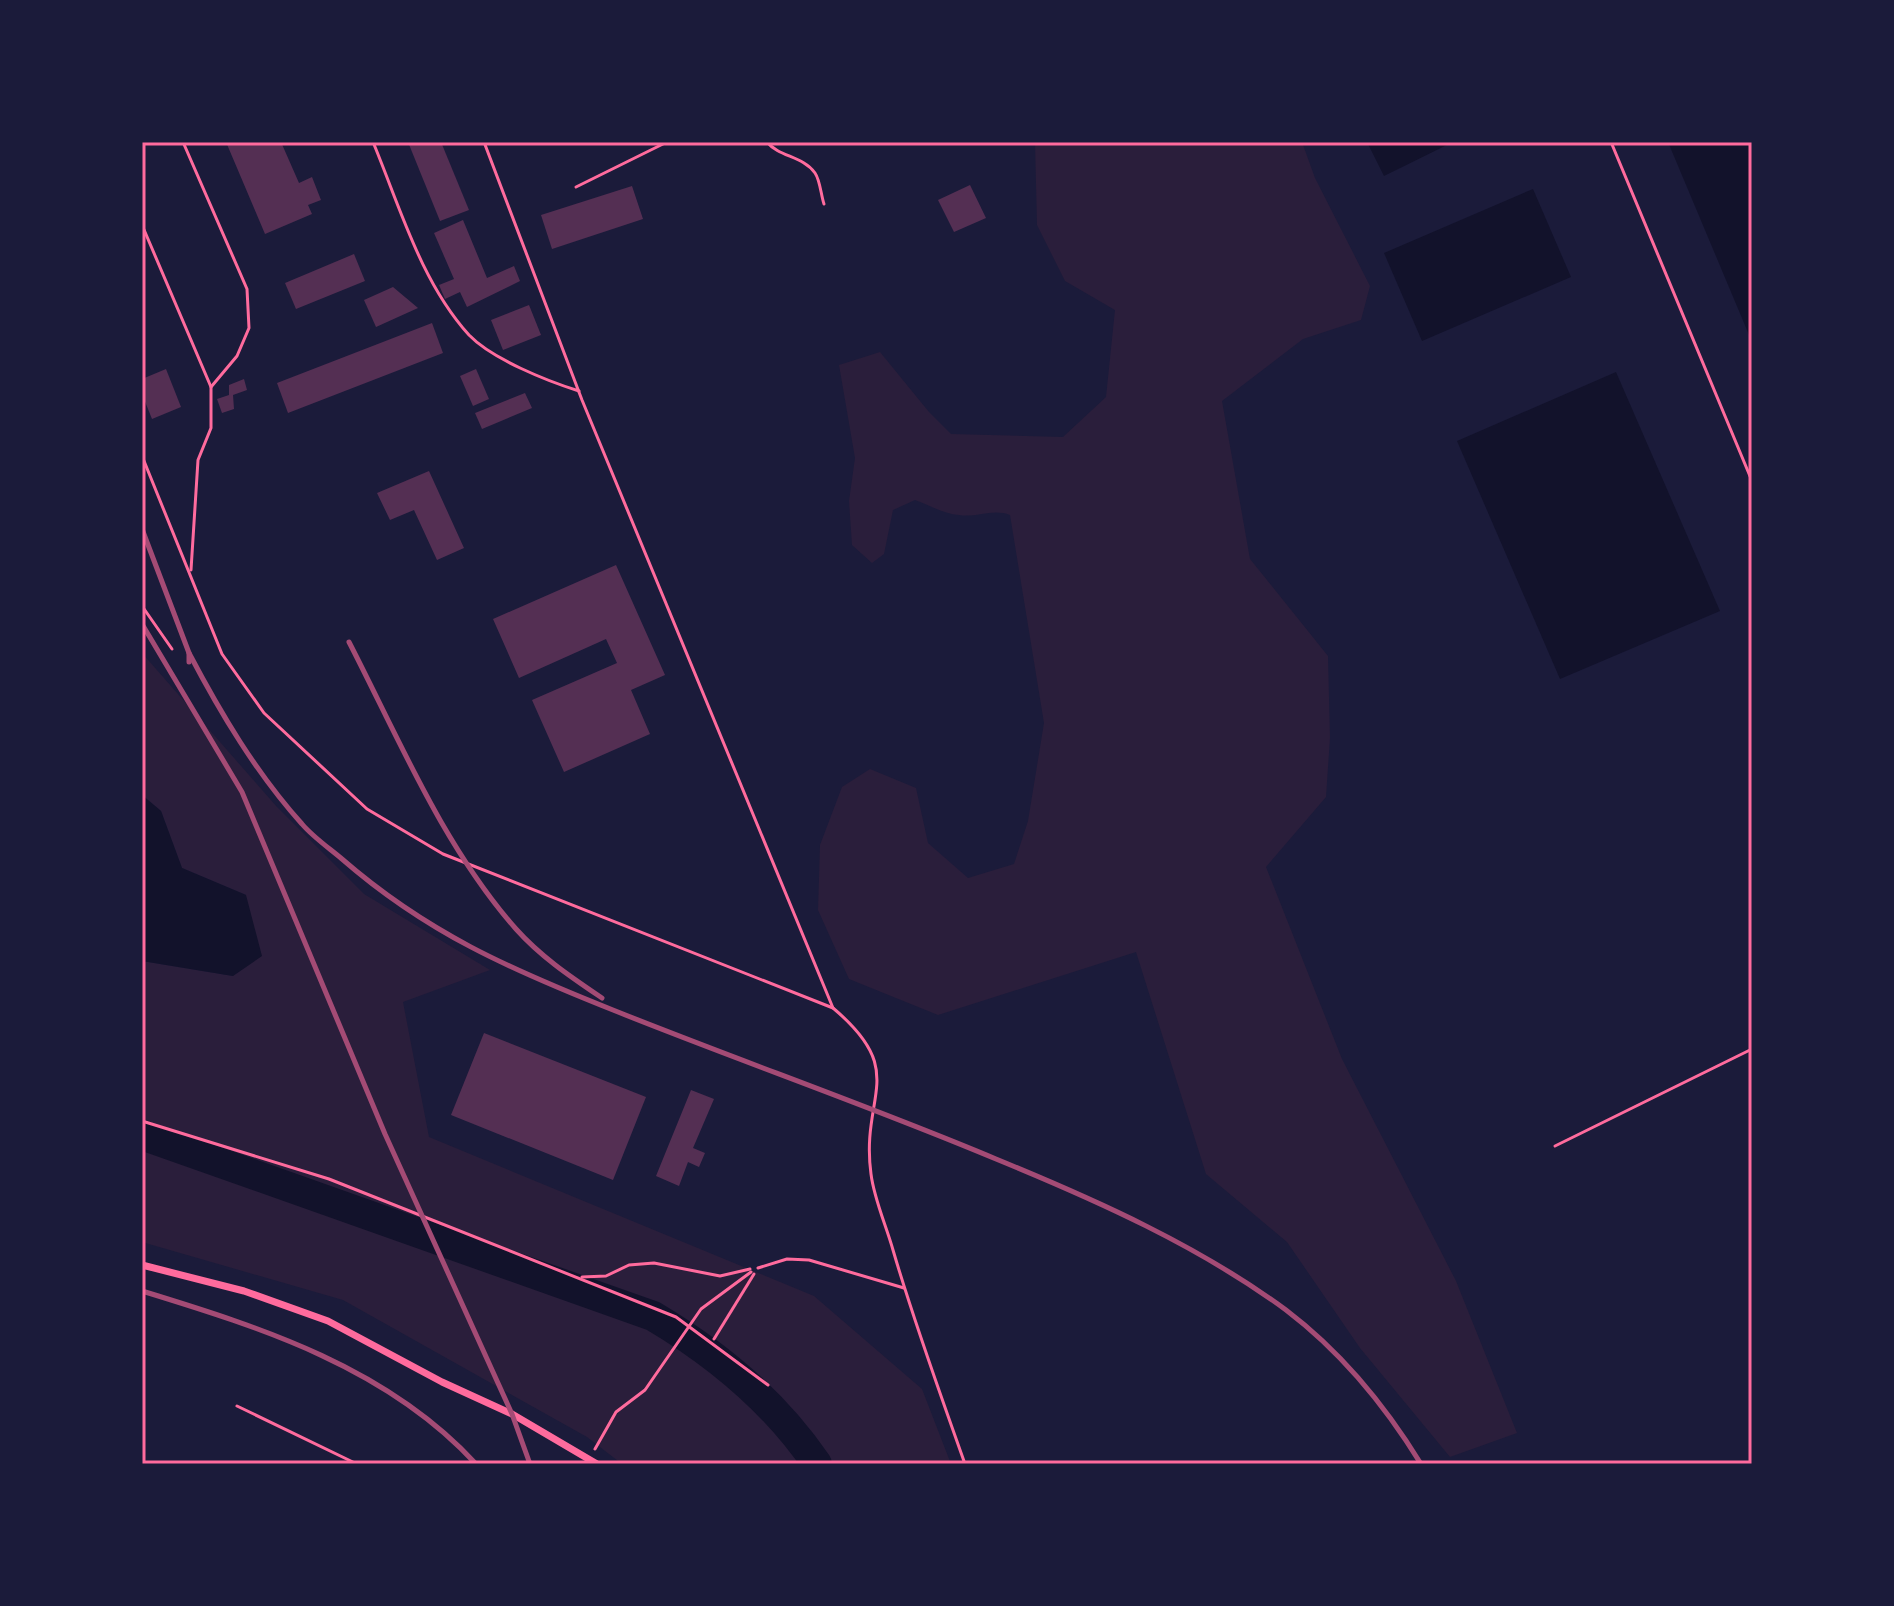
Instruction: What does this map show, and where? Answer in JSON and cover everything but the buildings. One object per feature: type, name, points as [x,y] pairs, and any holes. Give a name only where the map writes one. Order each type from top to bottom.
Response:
[{"type":"street","points":[[142,1265],[244,1291],[328,1321],[442,1382],[512,1414],[591,1462]]},
{"type":"lane","points":[[183,142],[247,289],[249,328],[237,356],[211,387]]},
{"type":"lane","points":[[373,142],[435,291],[471,337],[539,378],[579,391]]},
{"type":"lane","points":[[484,142],[579,391],[833,1008]]},
{"type":"lane","points":[[576,187],[667,142]]},
{"type":"lane","points":[[767,142],[773,150],[800,161],[815,173],[824,204]]},
{"type":"lane","points":[[1611,142],[1752,481]]},
{"type":"lane","points":[[142,225],[211,387],[211,428],[198,460],[191,574]]},
{"type":"lane","points":[[142,456],[222,654],[264,713],[367,809],[443,854],[833,1008],[857,1027],[875,1054],[879,1075],[869,1137],[871,1175],[904,1288],[965,1464]]},
{"type":"lane","points":[[1555,1146],[1752,1049]]},
{"type":"lane","points":[[758,1268],[787,1259],[809,1260],[904,1288]]},
{"type":"lane","points":[[237,1406],[357,1464]]},
{"type":"path","points":[[142,606],[172,649]]},
{"type":"path","points":[[142,1121],[329,1179],[676,1317],[713,1341],[768,1385]]},
{"type":"path","points":[[579,1278],[606,1276],[629,1265],[654,1263],[720,1276],[758,1268]]},
{"type":"path","points":[[591,1462],[616,1412],[645,1390],[701,1309],[758,1268]]},
{"type":"path","points":[[713,1341],[758,1268]]},
{"type":"shaded area","points":[[1035,142],[1302,142],[1315,178],[1370,286],[1361,320],[1303,339],[1222,401],[1250,559],[1328,656],[1330,738],[1326,797],[1266,867],[1342,1059],[1456,1281],[1517,1433],[1450,1457],[1360,1348],[1287,1242],[1206,1174],[1136,952],[938,1015],[849,979],[818,910],[820,845],[842,787],[870,769],[916,788],[928,843],[968,878],[1014,864],[1028,821],[1044,723],[1010,515],[997,512],[966,516],[953,514],[915,500],[893,510],[884,554],[872,563],[852,545],[849,501],[855,458],[839,365],[880,352],[951,434],[1063,437],[1106,397],[1115,310],[1065,281],[1037,225]]},
{"type":"shaded area","points":[[1367,142],[1453,142],[1384,176]]},
{"type":"shaded area","points":[[1668,142],[1752,142],[1752,342]]},
{"type":"shaded area","points":[[1533,189],[1571,277],[1422,341],[1384,253]]},
{"type":"shaded area","points":[[1616,372],[1720,611],[1560,679],[1457,441]]},
{"type":"shaded area","points":[[142,653],[277,807],[364,894],[490,970],[403,1002],[429,1137],[814,1296],[922,1389],[951,1464],[622,1464],[587,1437],[343,1300],[142,1242],[142,961],[233,976],[246,895],[182,868],[161,811],[142,795]]},
{"type":"shaded area","points":[[142,795],[161,811],[182,868],[246,895],[262,956],[233,976],[142,961]]},
{"type":"waterway","points":[[142,1135],[653,1316],[700,1346],[743,1381],[783,1420],[817,1464]]},
{"type":"railway","points":[[142,529],[189,653],[189,662]]},
{"type":"railway","points":[[142,624],[242,792],[385,1134],[512,1414],[530,1464]]},
{"type":"railway","points":[[349,642],[424,791],[466,863],[490,897],[536,949],[602,998]]},
{"type":"railway","points":[[189,653],[240,742],[306,829],[406,908],[471,947],[539,980],[996,1159],[1109,1208],[1182,1245],[1253,1287],[1325,1343],[1377,1401],[1421,1464]]},
{"type":"railway","points":[[142,1291],[278,1337],[364,1377],[404,1402],[476,1464]]}]
